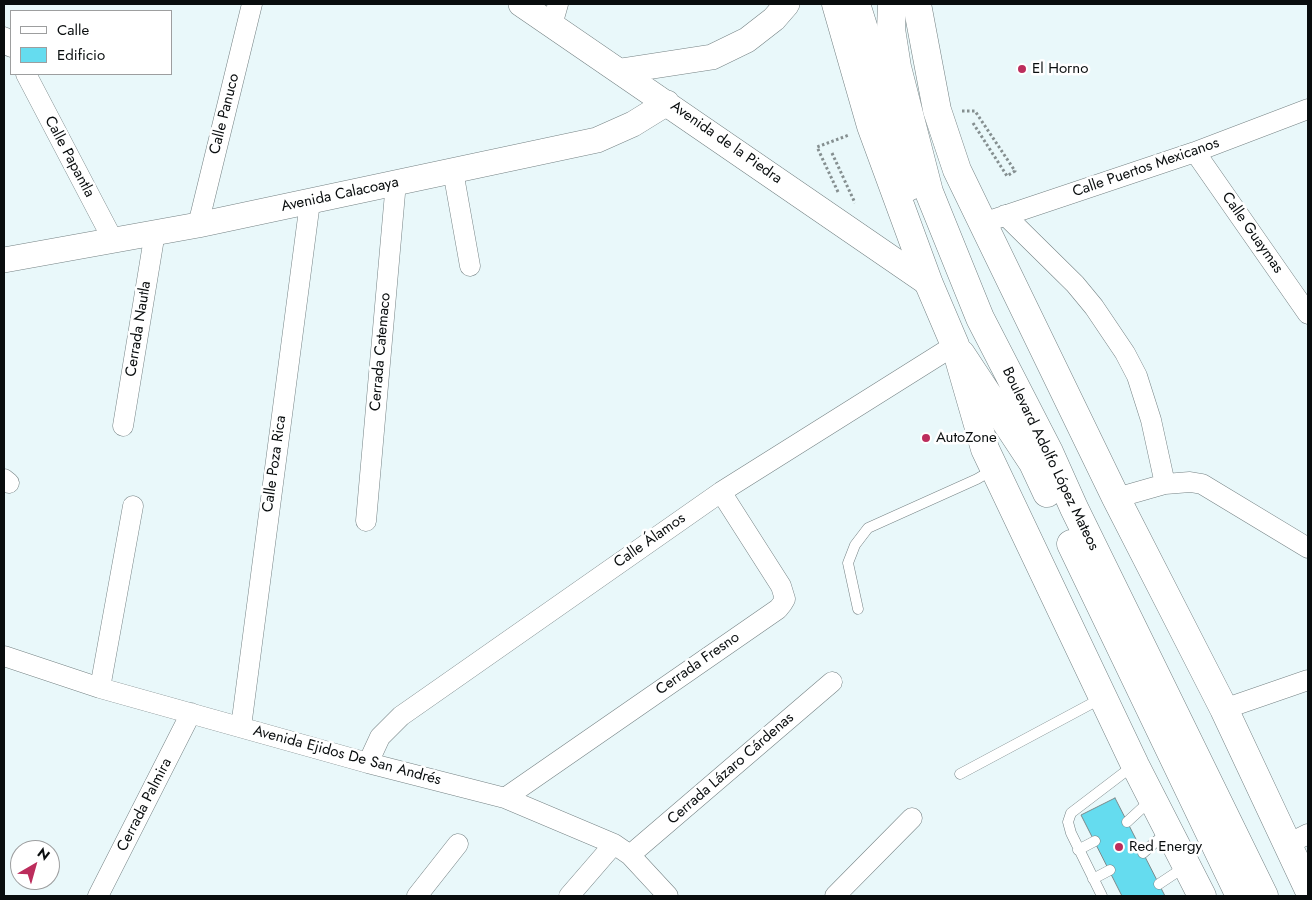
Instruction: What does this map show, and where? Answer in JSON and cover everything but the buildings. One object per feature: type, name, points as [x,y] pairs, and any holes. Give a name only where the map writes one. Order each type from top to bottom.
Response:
[{"type":"main road","name":"Boulevard Adolfo López Mateos","points":[[836,4],[871,126],[955,345],[985,450],[1135,764],[1202,896]]},
{"type":"main road","points":[[856,4],[894,125],[930,284]]},
{"type":"main road","name":"Boulevard Adolfo López Mateos","points":[[892,4],[891,29],[897,68],[929,192],[980,318],[1049,452],[1203,795],[1240,896]]},
{"type":"main road","points":[[918,4],[937,110],[957,170],[994,219],[1116,498],[1224,710],[1298,839],[1308,888]]},
{"type":"main road","name":"Boulevard Adolfo López Mateos","points":[[955,345],[1033,463],[1203,795],[1264,896]]},
{"type":"street","name":"Calle Panuco","points":[[198,225],[252,4]]},
{"type":"street","name":"Avenida de la Piedra","points":[[521,4],[555,14],[621,71],[930,284]]},
{"type":"street","points":[[621,71],[712,57],[747,40],[774,19],[787,4]]},
{"type":"street","name":"Calle Papantla","points":[[27,75],[113,240]]},
{"type":"street","name":"Avenida Calacoaya","points":[[4,260],[198,225],[597,140],[633,124],[667,103]]},
{"type":"street","name":"Calle Puertos Mexicanos","points":[[994,219],[1196,152],[1308,109]]},
{"type":"street","name":"Calle Guaymas","points":[[1196,152],[1308,314]]},
{"type":"street","points":[[453,171],[470,266]]},
{"type":"street","name":"Cerrada Catemaco","points":[[366,521],[396,182]]},
{"type":"street","name":"Calle Poza Rica","points":[[240,727],[310,202]]},
{"type":"street","points":[[994,219],[1075,284],[1094,307],[1125,353],[1138,376],[1151,420],[1165,484]]},
{"type":"street","name":"Cerrada Nautla","points":[[123,426],[155,232]]},
{"type":"street","name":"Calle Álamos","points":[[368,763],[380,737],[401,716],[721,492],[955,345]]},
{"type":"street","points":[[1116,498],[1165,484],[1190,482],[1202,484],[1308,548]]},
{"type":"street","name":"Cerrada Fresno","points":[[505,798],[770,614],[786,599],[781,586],[721,492]]},
{"type":"street","points":[[100,688],[133,506]]},
{"type":"street","name":"Avenida Ejidos De San Andrés","points":[[4,657],[100,688],[368,763],[505,798],[622,850],[668,896]]},
{"type":"street","points":[[1224,710],[1308,680]]},
{"type":"street","name":"Cerrada Lázaro Cárdenas","points":[[569,896],[622,850],[832,682]]},
{"type":"street","name":"Cerrada Palmira","points":[[98,896],[191,713]]},
{"type":"street","points":[[835,896],[912,818]]},
{"type":"street","points":[[417,896],[458,844]]},
{"type":"lane","points":[[858,609],[848,563],[855,545],[868,528],[977,479],[994,469]]},
{"type":"lane","points":[[960,774],[1103,697]]},
{"type":"lane","points":[[1102,896],[1078,850],[1068,822],[1071,814],[1135,764]]},
{"type":"lane","points":[[1127,822],[1152,798]]},
{"type":"lane","points":[[1143,853],[1169,830]]},
{"type":"lane","points":[[1078,850],[1094,841]]},
{"type":"lane","points":[[1159,884],[1186,865]]},
{"type":"lane","points":[[1093,879],[1110,870]]},
{"type":"path","points":[[937,110],[975,111],[1015,171],[1007,176],[973,123]]},
{"type":"path","points":[[841,197],[817,147],[871,126]]},
{"type":"path","points":[[832,153],[859,211]]},
{"type":"place","name":"El Horno","points":[[1022,69]]},
{"type":"place","name":"AutoZone","points":[[926,438]]},
{"type":"place","name":"Red Energy","points":[[1119,847]]}]
